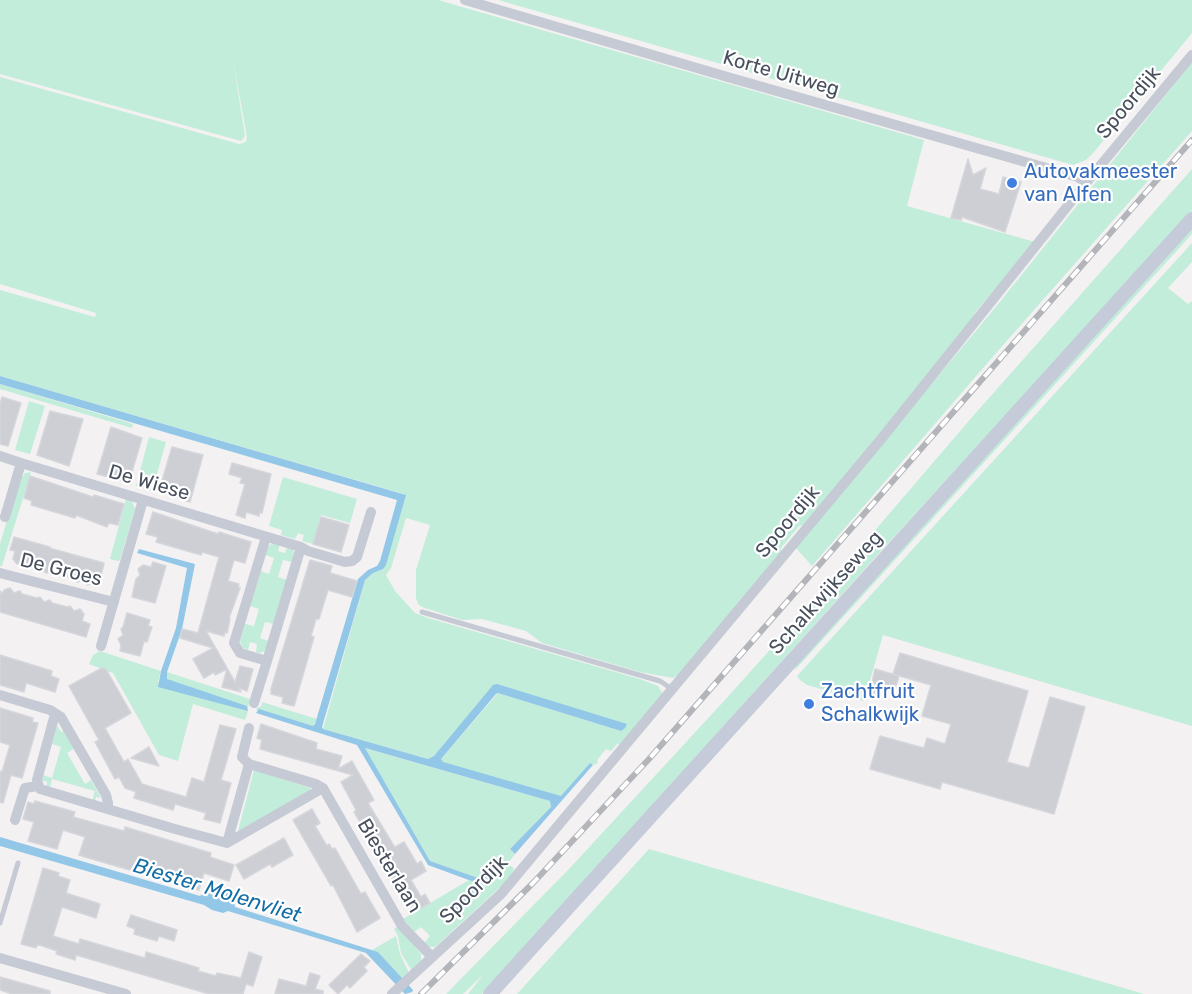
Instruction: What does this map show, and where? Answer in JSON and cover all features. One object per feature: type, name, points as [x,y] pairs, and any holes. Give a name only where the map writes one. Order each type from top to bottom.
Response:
[{"type":"street","name":"Korte Uitweg","points":[[465,0],[742,82],[1078,177],[1086,183]]},
{"type":"street","name":"Spoordijk","points":[[394,992],[501,894],[926,384],[1086,183],[1192,55]]},
{"type":"street","name":"Schalkwijkseweg","points":[[490,994],[1192,219]]},
{"type":"street","name":"De Wiese","points":[[0,456],[345,562],[352,561],[360,550],[371,512]]},
{"type":"street","points":[[5,517],[21,463]]},
{"type":"street","name":"De Groes","points":[[101,646],[143,500]]},
{"type":"street","points":[[266,537],[234,643],[240,653],[267,661]]},
{"type":"street","points":[[254,703],[301,547]]},
{"type":"street","name":"De Groes","points":[[0,573],[114,602]]},
{"type":"street","points":[[0,695],[51,710],[66,722],[108,799],[108,809]]},
{"type":"street","points":[[56,714],[37,780],[38,786],[43,791],[227,843],[323,788]]},
{"type":"street","points":[[249,729],[242,757],[249,764],[323,788]]},
{"type":"street","points":[[227,843],[249,764]]},
{"type":"street","points":[[15,820],[25,788],[38,786]]},
{"type":"street","name":"Biesterlaan","points":[[323,788],[402,926],[432,957]]},
{"type":"street","points":[[0,958],[126,994]]},
{"type":"lane","points":[[422,612],[660,681],[672,689]]},
{"type":"lane","points":[[0,923],[18,863]]},
{"type":"green space","points":[[0,0],[438,0],[924,140],[907,206],[1035,242],[974,314],[975,320],[804,525],[799,526],[781,548],[781,553],[680,674],[673,678],[640,672],[542,643],[526,631],[482,619],[462,620],[422,607],[416,598],[416,570],[430,525],[406,518],[391,568],[386,575],[395,591],[415,613],[640,679],[658,686],[663,694],[622,744],[617,744],[611,751],[606,749],[597,760],[598,763],[590,764],[562,796],[556,795],[443,763],[441,759],[498,693],[621,731],[493,686],[434,756],[428,759],[323,729],[365,580],[373,573],[383,569],[404,494],[0,376],[0,290],[95,317],[96,313],[0,284],[0,77],[239,144],[246,142],[247,137],[233,60],[245,136],[241,141],[0,74]]},
{"type":"green space","points":[[498,0],[1192,0],[1192,33],[1094,152],[1086,160],[1073,165]]},
{"type":"green space","points":[[1192,62],[1192,131],[812,566],[795,547],[995,308]]},
{"type":"green space","points":[[1192,169],[1192,212],[881,551],[482,994],[468,994],[483,975],[463,994],[446,994],[569,869],[724,701]]},
{"type":"green space","points":[[1192,229],[1192,234],[795,670],[797,664]]},
{"type":"green space","points":[[1192,243],[1192,262],[1168,288],[1188,304],[1192,301],[1192,726],[883,635],[864,701],[807,685],[800,680],[797,676]]},
{"type":"green space","points":[[0,384],[133,424],[132,428],[0,389]]},
{"type":"green space","points":[[29,401],[45,406],[30,454],[15,450]]},
{"type":"green space","points":[[149,437],[166,442],[152,491],[136,486]]},
{"type":"green space","points":[[31,472],[2,566],[0,566],[0,544],[8,517],[21,479],[25,473]]},
{"type":"green space","points":[[283,477],[357,499],[350,523],[321,515],[313,544],[302,541],[304,535],[298,533],[295,539],[281,535],[282,530],[269,526]]},
{"type":"green space","points":[[126,499],[132,501],[135,509],[118,561],[110,559]]},
{"type":"green space","points":[[272,543],[280,544],[278,551],[285,553],[287,546],[293,549],[294,554],[292,562],[283,560],[278,577],[287,580],[274,624],[265,622],[260,638],[269,641],[266,650],[260,653],[256,652],[257,644],[250,642],[248,650],[243,648],[240,641],[245,624],[254,626],[259,609],[250,606],[261,571],[269,574],[274,558],[265,555]]},
{"type":"green space","points":[[100,651],[161,671],[158,682],[248,711],[245,720],[193,704],[178,761],[159,755],[113,673],[89,664],[93,655]]},
{"type":"green space","points":[[167,672],[250,699],[248,708],[169,681],[166,676]]},
{"type":"green space","points":[[262,702],[317,719],[313,726],[256,710],[261,707]]},
{"type":"green space","points":[[57,725],[61,732],[66,730],[75,748],[67,753],[85,784],[91,780],[101,798],[96,797],[95,801],[92,801],[95,791],[52,779],[50,788],[46,787],[47,782],[42,780],[43,775],[52,778],[61,747],[52,744]]},
{"type":"green space","points":[[364,748],[550,801],[551,807],[510,849],[515,854],[508,863],[514,869],[509,879],[435,947],[428,947],[424,943],[430,936],[421,927],[414,932],[403,919],[469,880],[477,883],[451,912],[500,860],[481,879],[430,861]]},
{"type":"green space","points":[[254,770],[311,788],[307,793],[238,831]]},
{"type":"green space","points":[[649,849],[1144,994],[517,994]]},
{"type":"green space","points":[[398,926],[421,954],[421,962],[412,971],[401,953],[398,936],[394,929]]},
{"type":"green space","points":[[396,936],[400,954],[409,973],[402,979],[378,952],[372,950]]},
{"type":"water","points":[[0,376],[406,495],[386,565],[365,580],[323,729],[428,759],[434,756],[493,685],[497,684],[627,724],[625,728],[621,731],[496,694],[441,759],[443,762],[561,796],[590,763],[593,765],[515,854],[510,849],[551,807],[550,801],[365,748],[430,861],[481,879],[500,860],[504,862],[505,865],[453,914],[451,910],[477,883],[428,865],[357,745],[256,713],[259,709],[313,726],[315,724],[358,579],[377,566],[380,561],[397,500],[0,384]]},
{"type":"water","points":[[139,549],[195,564],[182,629],[167,672],[167,679],[247,706],[248,711],[158,687],[176,628],[187,568],[137,553]]},
{"type":"water","name":"Biester Molenvliet","points":[[0,837],[200,896],[213,885],[224,886],[232,892],[235,907],[378,952],[413,990],[405,994],[366,953],[228,911],[223,913],[212,910],[204,905],[0,846]]},
{"type":"building","points":[[968,159],[973,175],[986,168],[980,189],[999,194],[1003,177],[1021,182],[1005,232],[962,217],[961,220],[951,218]]},
{"type":"building","points":[[2,397],[21,403],[8,446],[0,444]]},
{"type":"building","points":[[50,411],[83,419],[69,466],[37,455]]},
{"type":"building","points":[[111,427],[142,438],[129,482],[97,474]]},
{"type":"building","points":[[172,447],[203,455],[190,502],[159,491]]},
{"type":"building","points":[[232,463],[271,474],[262,513],[260,512],[259,516],[246,512],[245,518],[236,515],[245,484],[240,483],[242,478],[229,474]]},
{"type":"building","points":[[30,476],[93,497],[94,495],[124,504],[118,525],[109,523],[107,527],[76,515],[75,518],[31,505],[32,501],[24,498]]},
{"type":"building","points":[[153,512],[218,534],[219,532],[251,542],[245,563],[234,560],[228,581],[239,584],[240,588],[229,618],[227,633],[225,632],[224,636],[206,631],[235,682],[240,666],[253,669],[247,691],[239,688],[241,692],[222,687],[227,669],[215,675],[214,672],[204,678],[193,659],[213,648],[180,638],[182,629],[198,633],[219,557],[202,552],[201,555],[156,542],[158,537],[146,534]]},
{"type":"building","points":[[321,517],[349,525],[341,552],[313,544]]},
{"type":"building","points":[[14,537],[104,563],[101,576],[95,575],[93,583],[87,585],[83,580],[77,582],[75,579],[57,576],[53,571],[47,573],[34,567],[27,567],[23,562],[17,564],[13,559],[15,551],[10,550]]},
{"type":"building","points":[[310,560],[332,566],[330,573],[357,581],[352,597],[328,590],[311,636],[314,637],[294,706],[282,703],[283,697],[271,694],[271,689]]},
{"type":"building","points":[[153,562],[166,566],[155,603],[132,597],[136,579],[140,575],[138,569],[143,565],[151,567]]},
{"type":"building","points":[[10,588],[14,593],[20,591],[22,594],[40,597],[44,602],[50,600],[52,603],[70,606],[74,611],[80,609],[84,614],[82,621],[90,624],[86,637],[0,612],[0,591],[3,593],[4,590]]},
{"type":"building","points":[[127,613],[150,620],[148,626],[152,627],[147,642],[144,641],[140,656],[120,651],[121,645],[118,639],[123,635],[121,629]]},
{"type":"building","points":[[900,653],[1028,691],[1007,762],[1029,768],[1050,697],[1085,707],[1054,814],[942,782],[940,789],[870,769],[880,736],[924,748],[927,738],[945,744],[951,724],[922,716],[931,685],[893,674]]},
{"type":"building","points":[[0,655],[52,671],[51,676],[59,679],[55,692],[26,683],[24,692],[0,685]]},
{"type":"building","points":[[102,668],[106,669],[131,713],[105,728],[124,762],[128,759],[142,784],[186,797],[192,778],[204,782],[220,725],[236,729],[221,780],[231,783],[220,823],[204,819],[206,813],[175,804],[173,810],[134,798],[136,792],[125,788],[119,777],[115,779],[95,742],[99,740],[69,686]]},
{"type":"building","points":[[875,669],[899,676],[895,689],[884,686],[883,691],[880,690],[878,695],[870,692]]},
{"type":"building","points":[[0,708],[33,718],[32,722],[38,723],[22,778],[11,775],[3,803],[0,802],[0,771],[2,772],[10,745],[0,742]]},
{"type":"building","points":[[261,724],[317,743],[316,749],[342,756],[338,769],[352,761],[374,800],[368,803],[394,846],[404,842],[417,864],[421,861],[426,871],[411,880],[421,897],[425,894],[430,903],[421,908],[418,903],[412,907],[398,882],[395,883],[381,859],[379,860],[341,782],[353,775],[260,749],[262,740],[257,738]]},
{"type":"building","points":[[149,747],[159,766],[131,758]]},
{"type":"building","points":[[35,801],[75,812],[73,817],[124,831],[125,827],[211,853],[210,857],[234,865],[229,881],[204,873],[199,890],[85,857],[79,855],[85,837],[63,830],[57,849],[28,841],[34,822],[23,819],[28,802],[34,804]]},
{"type":"building","points":[[312,809],[320,823],[315,826],[327,846],[329,844],[332,849],[335,848],[361,894],[365,892],[380,918],[357,932],[333,885],[331,886],[293,820]]},
{"type":"building","points":[[284,838],[293,855],[272,867],[270,864],[244,879],[236,865]]},
{"type":"building","points":[[43,868],[59,873],[58,876],[70,880],[66,893],[100,904],[96,918],[62,907],[53,936],[79,944],[80,939],[145,958],[146,952],[199,968],[198,971],[216,976],[217,973],[241,978],[249,952],[262,957],[253,986],[246,984],[243,994],[209,994],[76,955],[75,960],[56,954],[57,951],[37,944],[36,948],[21,944]]},
{"type":"building","points":[[131,915],[177,930],[174,941],[159,936],[157,941],[134,934],[135,929],[127,926]]},
{"type":"building","points":[[361,954],[370,961],[364,967],[367,971],[350,988],[347,985],[338,994],[329,985]]},
{"type":"building","points":[[310,973],[320,976],[315,989],[323,991],[323,994],[275,994],[279,979],[306,986]]},
{"type":"building","points":[[0,977],[50,991],[50,994],[12,994],[0,990]]},
{"type":"railway","points":[[421,994],[533,883],[649,759],[1192,140]]},
{"type":"place","name":"Autovakmeester van Alfen","points":[[1012,183]]},
{"type":"place","name":"Zachtfruit Schalkwijk","points":[[809,704]]}]
